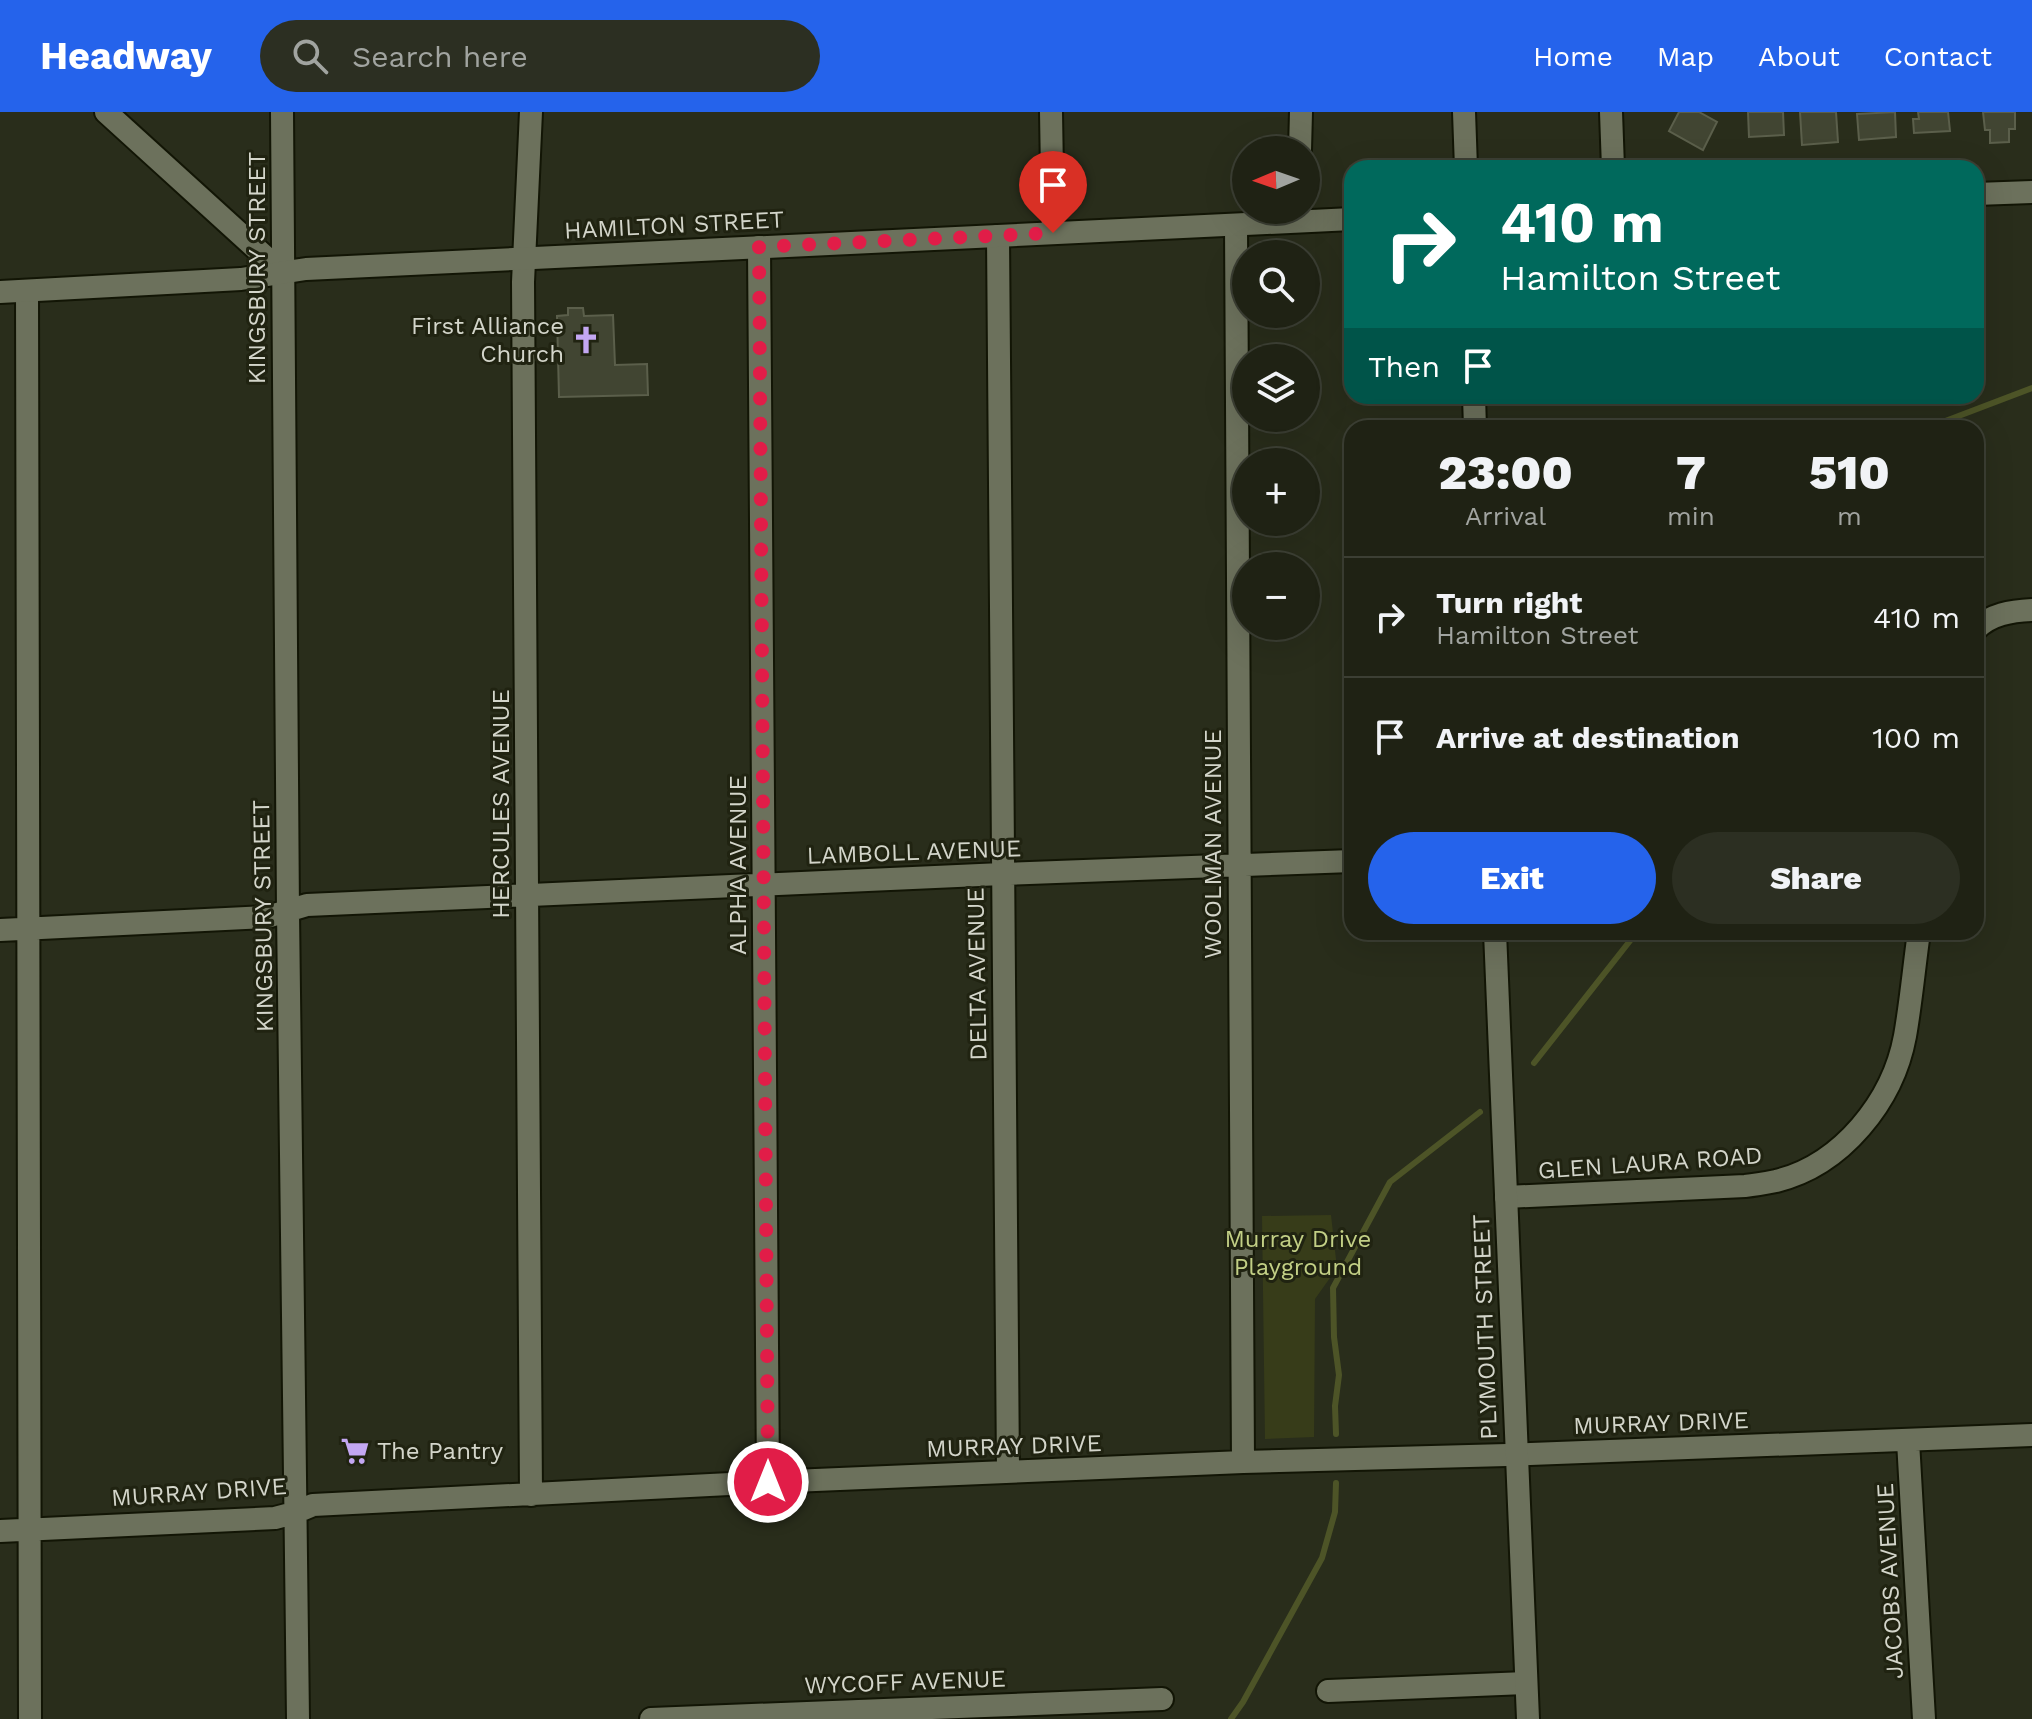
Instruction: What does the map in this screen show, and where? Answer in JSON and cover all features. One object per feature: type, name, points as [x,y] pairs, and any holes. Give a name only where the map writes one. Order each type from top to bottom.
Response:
[{"type":"street","points":[[106,112],[283,273]]},
{"type":"street","name":"KINGSBURY STREET","points":[[282,112],[298,1719]]},
{"type":"street","name":"HERCULES AVENUE","points":[[531,112],[524,259],[531,1495]]},
{"type":"street","points":[[1051,112],[1053,233]]},
{"type":"street","points":[[1300,136],[1301,112]]},
{"type":"street","points":[[1464,112],[1466,160]]},
{"type":"street","points":[[1611,112],[1613,160]]},
{"type":"street","points":[[1984,194],[2032,192]]},
{"type":"street","name":"HAMILTON STREET","points":[[1320,217],[1344,219]]},
{"type":"street","name":"HAMILTON STREET","points":[[0,292],[241,279],[306,269],[1242,224]]},
{"type":"street","name":"WOOLMAN AVENUE","points":[[1236,225],[1243,1462]]},
{"type":"street","name":"DELTA AVENUE","points":[[998,236],[1008,1472]]},
{"type":"street","name":"ALPHA AVENUE","points":[[759,247],[768,1482]]},
{"type":"street","points":[[27,291],[30,1719]]},
{"type":"street","points":[[1984,622],[1995,615],[2032,610]]},
{"type":"street","name":"LAMBOLL AVENUE","points":[[0,930],[267,917],[307,905],[1344,861]]},
{"type":"street","name":"PLYMOUTH STREET","points":[[1495,940],[1528,1719]]},
{"type":"street","name":"GLEN LAURA ROAD","points":[[1506,1197],[1745,1186],[1778,1181],[1835,1151],[1879,1104],[1896,1069],[1905,1038],[1918,940]]},
{"type":"street","name":"MURRAY DRIVE","points":[[0,1531],[275,1518],[313,1505],[768,1482],[2032,1435]]},
{"type":"street","name":"JACOBS AVENUE","points":[[1908,1441],[1924,1719]]},
{"type":"street","points":[[1328,1691],[1526,1683]]},
{"type":"street","name":"WYCOFF AVENUE","points":[[651,1719],[912,1714],[1162,1699]]},
{"type":"green space","name":"Murray Drive Playground","points":[[1331,1215],[1337,1268],[1315,1299],[1314,1437],[1265,1439],[1262,1216]]},
{"type":"building","points":[[1679,112],[1699,112],[1717,122],[1703,150],[1669,131]]},
{"type":"building","points":[[1748,112],[1783,112],[1784,135],[1749,137]]},
{"type":"building","points":[[1800,112],[1836,112],[1838,142],[1802,145]]},
{"type":"building","points":[[1895,112],[1896,137],[1859,140],[1857,114]]},
{"type":"building","points":[[1918,112],[1948,112],[1950,131],[1914,133],[1913,119],[1919,119]]},
{"type":"building","points":[[1983,112],[2015,112],[2015,129],[2009,129],[2009,142],[1990,143],[1990,130],[1985,130]]},
{"type":"building","name":"First Alliance Church","points":[[568,308],[583,308],[584,316],[613,315],[615,365],[647,364],[648,395],[559,397],[557,316],[568,315]]},
{"type":"waterway","points":[[1948,420],[2032,388]]},
{"type":"waterway","points":[[1534,1063],[1631,940]]},
{"type":"waterway","points":[[1336,1434],[1335,1406],[1339,1375],[1333,1288],[1390,1182],[1480,1112]]},
{"type":"waterway","points":[[1231,1719],[1322,1558],[1335,1512],[1336,1483]]},
{"type":"place","name":"First Alliance Church","points":[[586,340]]},
{"type":"place","name":"The Pantry","points":[[355,1451]]},
{"type":"route","points":[[768,1482],[759,247],[1053,233]]}]
